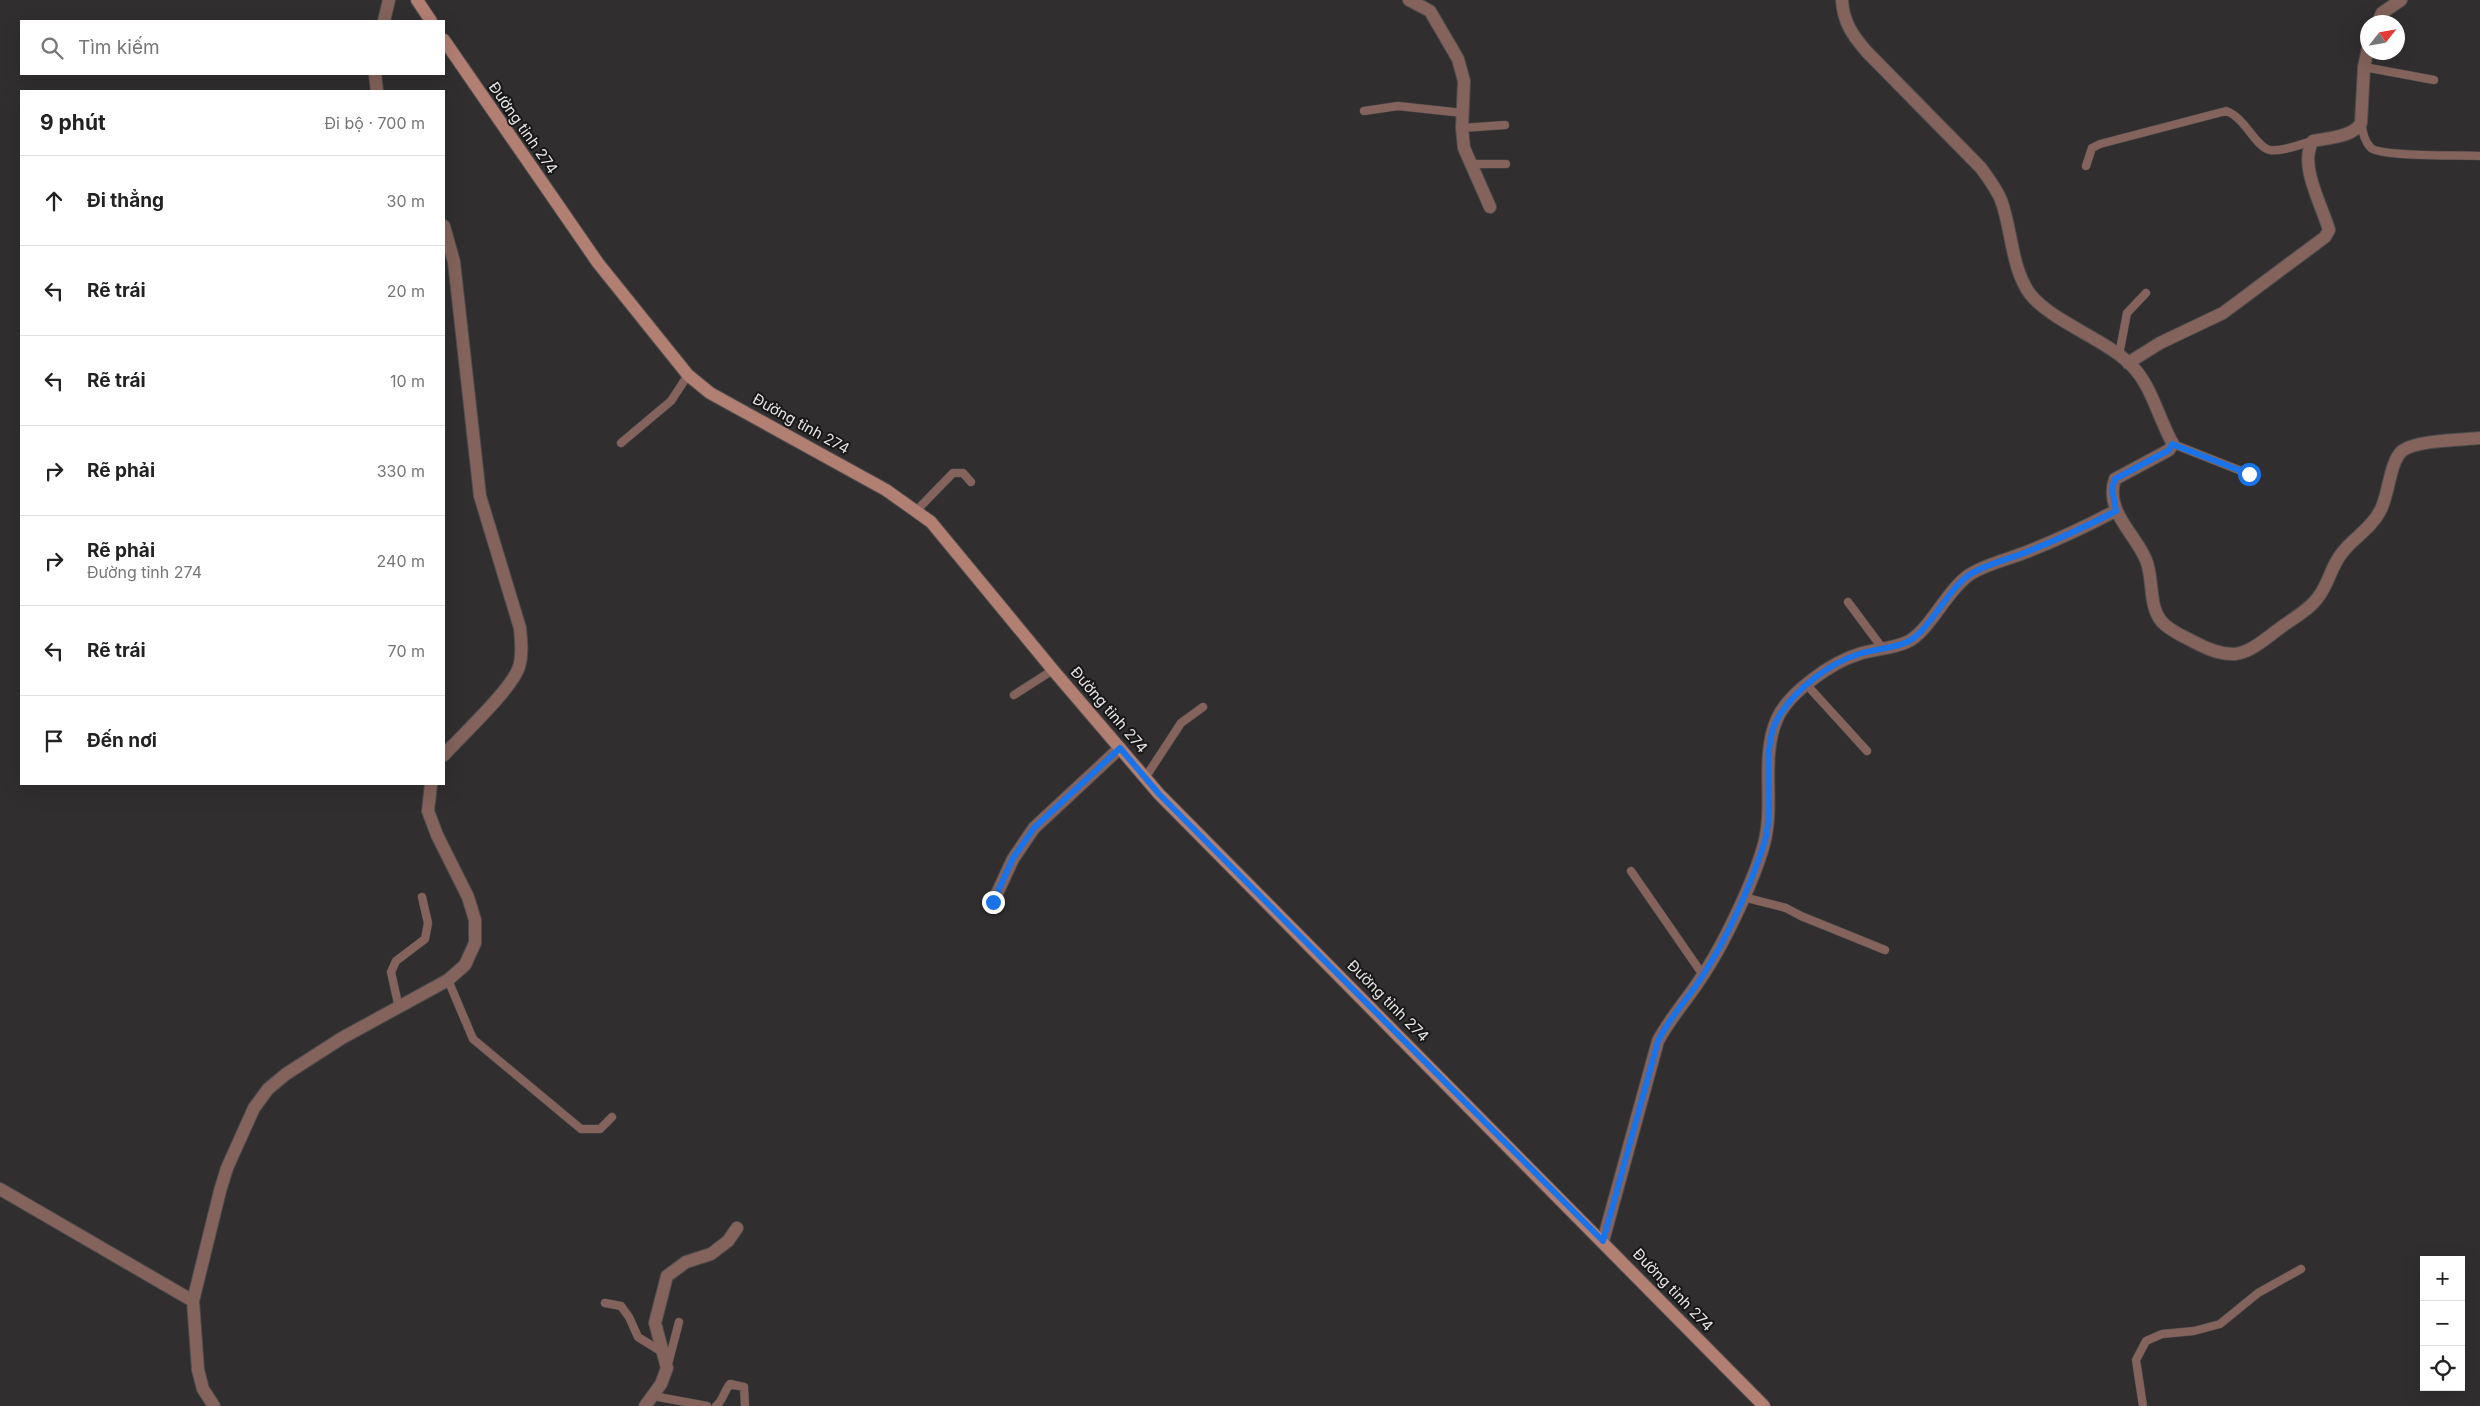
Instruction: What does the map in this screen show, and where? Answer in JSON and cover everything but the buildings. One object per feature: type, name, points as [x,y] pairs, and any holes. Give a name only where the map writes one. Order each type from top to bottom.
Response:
[{"type":"main road","points":[[417,0],[430,20]]},
{"type":"main road","name":"Đường tỉnh 274","points":[[445,41],[598,263],[688,375],[710,393],[886,490],[931,522],[1053,670],[1146,778],[1764,1406]]},
{"type":"street","points":[[384,20],[389,0]]},
{"type":"street","points":[[1409,0],[1430,11],[1458,59],[1464,81],[1462,128],[1464,148],[1490,207]]},
{"type":"street","points":[[1842,0],[1842,14],[1852,34],[1867,52],[1981,168],[1993,184],[2001,200],[2022,278],[2030,294],[2042,305],[2123,359],[2143,382],[2172,444],[2169,450],[2115,479],[2112,488],[2116,511],[2150,570],[2155,607],[2161,621],[2172,630],[2215,653],[2229,656],[2244,653],[2257,646],[2310,606],[2320,596],[2335,561],[2374,522],[2382,510],[2396,461],[2402,452],[2413,446],[2480,438]]},
{"type":"street","points":[[2381,15],[2401,0]]},
{"type":"street","points":[[2123,359],[2223,313],[2325,237],[2329,230],[2308,168],[2308,150],[2313,141],[2345,134],[2358,128],[2361,123],[2366,60]]},
{"type":"street","points":[[375,75],[377,90]]},
{"type":"street","points":[[445,230],[454,262],[480,496],[520,628],[522,650],[518,668],[508,685],[445,754]]},
{"type":"street","points":[[1603,1241],[1658,1041],[1668,1022],[1703,975],[1743,896],[1764,846],[1768,828],[1770,742],[1777,718],[1788,701],[1806,684],[1847,658],[1908,642],[1919,632],[1958,584],[1970,574],[2054,541],[2116,511]]},
{"type":"street","points":[[993,902],[1013,858],[1034,828],[1120,748]]},
{"type":"street","points":[[214,1406],[203,1389],[198,1370],[193,1301],[222,1183],[254,1108],[268,1089],[286,1074],[342,1038],[448,980],[464,965],[475,943],[475,920],[468,897],[437,835],[428,811],[431,785]]},
{"type":"street","points":[[0,1189],[193,1301]]},
{"type":"street","points":[[649,1401],[661,1384],[667,1368],[655,1323],[667,1276],[686,1262],[711,1254],[728,1241],[737,1228]]},
{"type":"lane","points":[[2364,68],[2434,80]]},
{"type":"lane","points":[[1364,111],[1398,106],[1463,113]]},
{"type":"lane","points":[[2086,166],[2092,148],[2100,144],[2226,111],[2236,114],[2264,148],[2271,150],[2313,141]]},
{"type":"lane","points":[[2361,123],[2366,142],[2373,150],[2394,153],[2480,156]]},
{"type":"lane","points":[[1462,128],[1505,125]]},
{"type":"lane","points":[[1470,164],[1506,164]]},
{"type":"lane","points":[[2123,359],[2127,313],[2146,293]]},
{"type":"lane","points":[[621,443],[672,401],[688,375]]},
{"type":"lane","points":[[2172,444],[2249,474]]},
{"type":"lane","points":[[916,511],[953,473],[963,472],[972,482]]},
{"type":"lane","points":[[1848,602],[1883,649]]},
{"type":"lane","points":[[1014,695],[1053,670]]},
{"type":"lane","points":[[1806,684],[1868,751]]},
{"type":"lane","points":[[1146,778],[1181,724],[1203,707]]},
{"type":"lane","points":[[1631,871],[1703,975]]},
{"type":"lane","points":[[1743,896],[1786,908],[1801,916],[1885,950]]},
{"type":"lane","points":[[399,1008],[391,972],[396,961],[425,939],[428,923],[422,897]]},
{"type":"lane","points":[[448,980],[473,1039],[480,1045],[581,1129],[600,1129],[612,1117]]},
{"type":"lane","points":[[2142,1406],[2136,1360],[2146,1341],[2162,1334],[2194,1332],[2220,1324],[2258,1293],[2301,1269]]},
{"type":"lane","points":[[605,1303],[621,1306],[638,1337],[664,1354]]},
{"type":"lane","points":[[667,1368],[679,1322]]},
{"type":"lane","points":[[716,1406],[730,1384],[737,1384],[744,1388],[745,1406]]},
{"type":"lane","points":[[649,1401],[708,1406]]},
{"type":"route","points":[[993,902],[1013,858],[1034,828],[1120,748],[1159,794],[1603,1241],[1658,1041],[1668,1022],[1712,962],[1764,846],[1768,828],[1770,742],[1777,718],[1788,701],[1806,684],[1847,658],[1860,653],[1908,642],[1919,632],[1958,584],[1970,574],[2054,541],[2116,511],[2112,488],[2115,479],[2169,450],[2172,444],[2249,474]]}]
